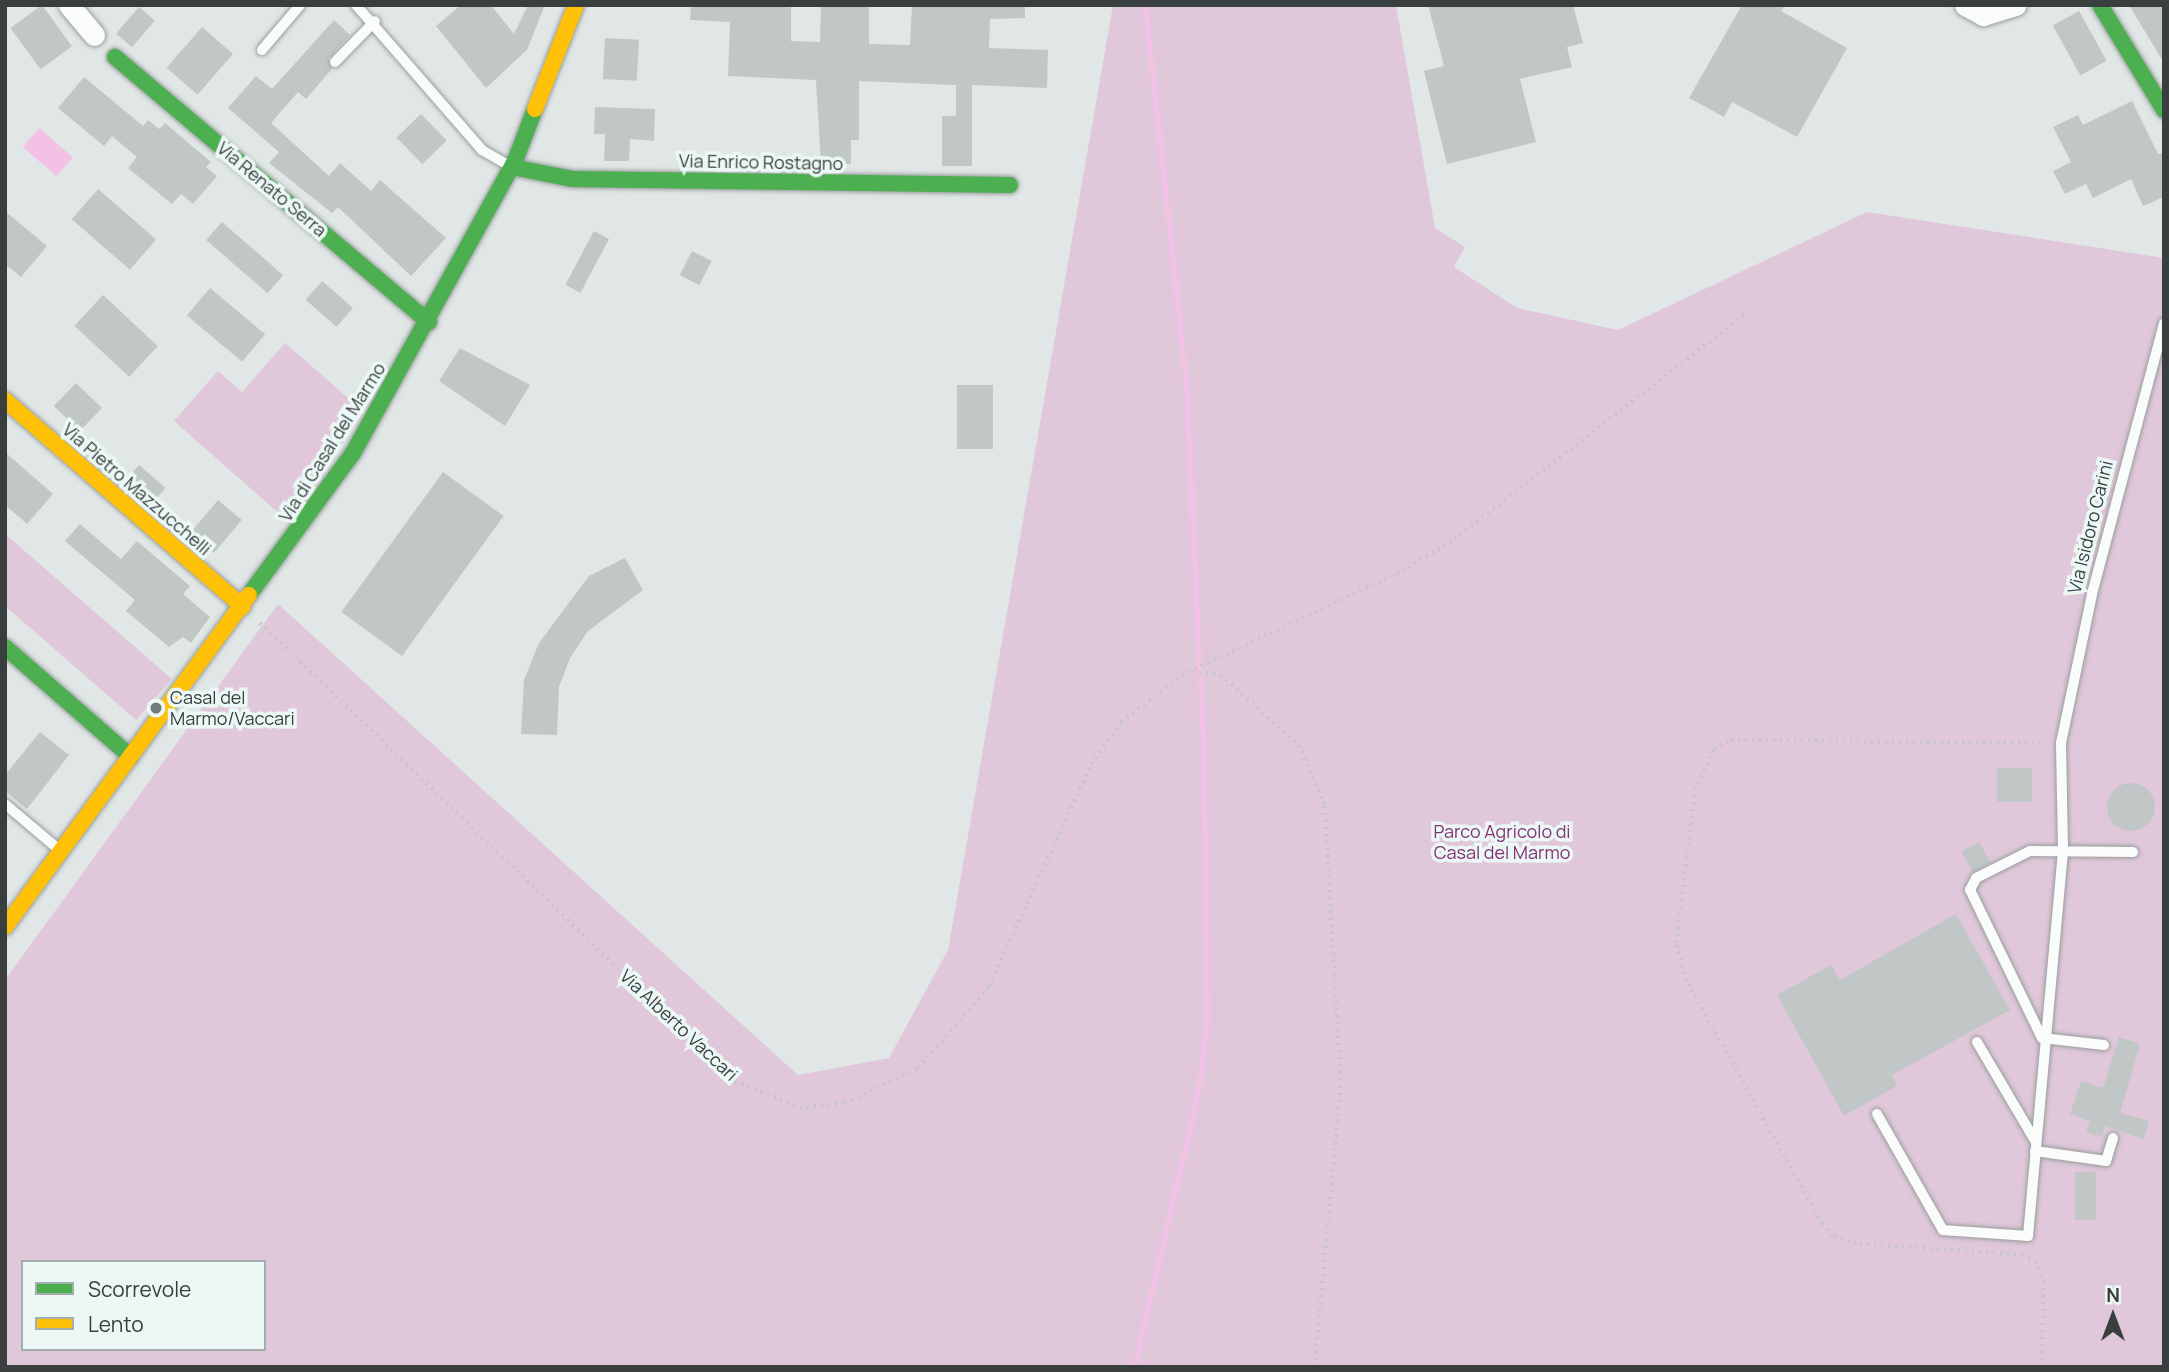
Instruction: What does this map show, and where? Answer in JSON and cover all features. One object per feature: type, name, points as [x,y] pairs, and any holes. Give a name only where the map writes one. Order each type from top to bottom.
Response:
[{"type":"street","points":[[69,5],[94,35]]},
{"type":"street","name":"Via di Casal del Marmo","points":[[6,926],[338,476],[429,321],[512,167],[576,5]]},
{"type":"street","points":[[1974,10],[2015,5]]},
{"type":"street","points":[[2100,5],[2164,110]]},
{"type":"street","name":"Via Renato Serra","points":[[115,57],[429,321]]},
{"type":"street","name":"Via Enrico Rostagno","points":[[512,167],[563,178],[1010,185]]},
{"type":"street","name":"Via Pietro Mazzucchelli","points":[[5,400],[243,607]]},
{"type":"street","points":[[5,647],[131,757]]},
{"type":"lane","points":[[262,50],[300,5]]},
{"type":"lane","points":[[356,5],[375,21],[482,149],[512,167]]},
{"type":"lane","points":[[335,62],[375,21]]},
{"type":"lane","name":"Via Isidoro Carini","points":[[1877,1114],[1943,1230],[2028,1236],[2042,1038],[2063,849],[2061,743],[2092,594],[2164,323]]},
{"type":"lane","points":[[5,804],[62,852]]},
{"type":"lane","points":[[2104,1045],[2042,1038],[1970,890],[1976,878],[2030,851],[2063,849],[2133,852]]},
{"type":"lane","points":[[1977,1042],[2036,1147],[2106,1161],[2113,1138]]},
{"type":"path","name":"Via Alberto Vaccari","points":[[243,607],[735,1081],[800,1108],[845,1103],[887,1087],[918,1069],[989,986],[1105,742],[1162,690],[1454,539],[1744,315]]},
{"type":"path","points":[[1197,671],[1221,675],[1299,745],[1325,806],[1341,1086],[1315,1367]]},
{"type":"path","points":[[2042,1367],[2043,1283],[2036,1264],[2023,1255],[1856,1244],[1822,1224],[1686,981],[1677,962],[1676,916],[1695,790],[1714,750],[1731,740],[2061,743]]},
{"type":"green space","name":"Parco Agricolo di Casal del Marmo","points":[[1113,5],[1396,5],[1435,228],[1465,247],[1454,267],[1517,308],[1618,330],[1867,212],[2164,258],[2164,1367],[5,1367],[5,980],[278,604],[798,1075],[889,1058],[948,950]]},
{"type":"green space","points":[[285,343],[363,411],[291,524],[174,421],[218,371],[242,392]]},
{"type":"green space","points":[[5,534],[172,679],[136,720],[5,606]]},
{"type":"shaded area","points":[[39,128],[73,158],[57,176],[23,147]]},
{"type":"building","points":[[42,5],[72,46],[40,69],[10,28]]},
{"type":"building","points":[[461,5],[491,5],[514,34],[528,5],[545,5],[527,50],[486,88],[436,26]]},
{"type":"building","points":[[691,5],[791,5],[791,41],[820,42],[821,5],[869,5],[869,44],[910,45],[912,5],[1025,5],[1025,18],[990,19],[989,48],[1048,50],[1047,88],[972,85],[972,166],[942,166],[942,116],[956,116],[956,85],[859,81],[859,140],[851,140],[851,164],[821,164],[816,80],[728,76],[730,22],[690,20]]},
{"type":"building","points":[[1428,5],[1573,5],[1583,43],[1567,47],[1572,67],[1520,79],[1536,142],[1447,164],[1424,71],[1444,66]]},
{"type":"building","points":[[1742,5],[1785,5],[1781,11],[1847,48],[1797,137],[1732,102],[1724,117],[1689,98]]},
{"type":"building","points":[[2129,5],[2164,5],[2164,63]]},
{"type":"building","points":[[139,7],[155,21],[132,47],[116,33]]},
{"type":"building","points":[[2079,11],[2107,61],[2080,75],[2053,26]]},
{"type":"building","points":[[334,20],[350,35],[328,59],[332,69],[306,99],[298,92],[271,123],[329,176],[340,163],[371,191],[380,180],[446,238],[411,276],[338,207],[332,213],[269,163],[279,152],[228,108],[256,76],[272,89]]},
{"type":"building","points":[[202,27],[233,54],[198,95],[167,68]]},
{"type":"building","points":[[605,38],[639,40],[637,81],[603,79]]},
{"type":"building","points":[[84,77],[143,126],[148,120],[159,129],[165,123],[211,162],[206,167],[217,176],[193,204],[181,194],[172,204],[128,168],[137,157],[112,136],[104,146],[58,108]]},
{"type":"building","points":[[2132,101],[2158,154],[2164,152],[2164,197],[2143,206],[2131,179],[2093,198],[2086,184],[2065,194],[2053,171],[2071,162],[2053,127],[2078,115],[2083,125]]},
{"type":"building","points":[[595,107],[655,109],[654,141],[630,139],[629,161],[604,161],[605,134],[594,134]]},
{"type":"building","points":[[421,114],[447,141],[422,164],[397,138]]},
{"type":"building","points":[[98,189],[156,240],[130,270],[72,219]]},
{"type":"building","points":[[5,211],[47,246],[21,277],[5,264]]},
{"type":"building","points":[[222,222],[283,275],[267,293],[206,240]]},
{"type":"building","points":[[594,231],[609,239],[580,293],[565,285]]},
{"type":"building","points":[[692,251],[712,261],[699,285],[680,275]]},
{"type":"building","points":[[322,281],[353,308],[337,327],[306,300]]},
{"type":"building","points":[[210,288],[265,334],[242,362],[187,316]]},
{"type":"building","points":[[103,295],[158,346],[129,377],[74,326]]},
{"type":"building","points":[[460,348],[530,385],[505,426],[439,381]]},
{"type":"building","points":[[76,383],[102,408],[80,431],[54,406]]},
{"type":"building","points":[[957,385],[993,385],[993,449],[957,449]]},
{"type":"building","points":[[5,452],[53,494],[27,524],[5,505]]},
{"type":"building","points":[[139,465],[165,488],[152,504],[125,481]]},
{"type":"building","points":[[443,472],[504,516],[402,656],[341,612]]},
{"type":"building","points":[[218,500],[242,520],[214,553],[190,533]]},
{"type":"building","points":[[80,524],[121,559],[137,541],[190,586],[183,594],[210,617],[191,643],[183,637],[169,647],[126,611],[135,600],[65,541]]},
{"type":"building","points":[[625,558],[643,590],[588,631],[570,658],[559,687],[557,735],[521,734],[524,680],[539,643],[589,576]]},
{"type":"building","points":[[40,732],[69,755],[27,809],[5,791],[5,775]]},
{"type":"building","points":[[1997,768],[2032,768],[2032,802],[1997,802]]},
{"type":"building","points":[[2131,783],[2140,784],[2148,790],[2154,798],[2154,816],[2148,824],[2140,830],[2131,831],[2122,830],[2114,824],[2108,816],[2107,807],[2108,798],[2114,790],[2122,784]]},
{"type":"building","points":[[1979,842],[1990,862],[1973,872],[1962,852]]},
{"type":"building","points":[[1956,914],[2010,1010],[1892,1075],[1897,1086],[1844,1116],[1777,995],[1831,965],[1840,980]]},
{"type":"building","points":[[2119,1037],[2140,1044],[2120,1113],[2149,1121],[2144,1139],[2105,1126],[2102,1137],[2086,1132],[2090,1121],[2070,1114],[2081,1081],[2103,1088]]},
{"type":"building","points":[[2075,1172],[2096,1172],[2096,1220],[2075,1220]]},
{"type":"waterway","points":[[1134,1367],[1198,1092],[1207,1021],[1204,765],[1186,383],[1145,5]]},
{"type":"traffic: fast","points":[[2100,5],[2164,110]]},
{"type":"traffic: fast","points":[[115,57],[429,322]]},
{"type":"traffic: fast","points":[[249,595],[353,453],[515,161],[535,109]]},
{"type":"traffic: fast","points":[[512,167],[572,179],[1010,185]]},
{"type":"traffic: fast","points":[[5,647],[131,757]]},
{"type":"traffic: slow","points":[[535,109],[576,5]]},
{"type":"traffic: slow","points":[[5,400],[243,607]]},
{"type":"traffic: slow","points":[[5,927],[249,595]]},
{"type":"place","name":"Casal del Marmo/Vaccari","points":[[156,708]]}]
